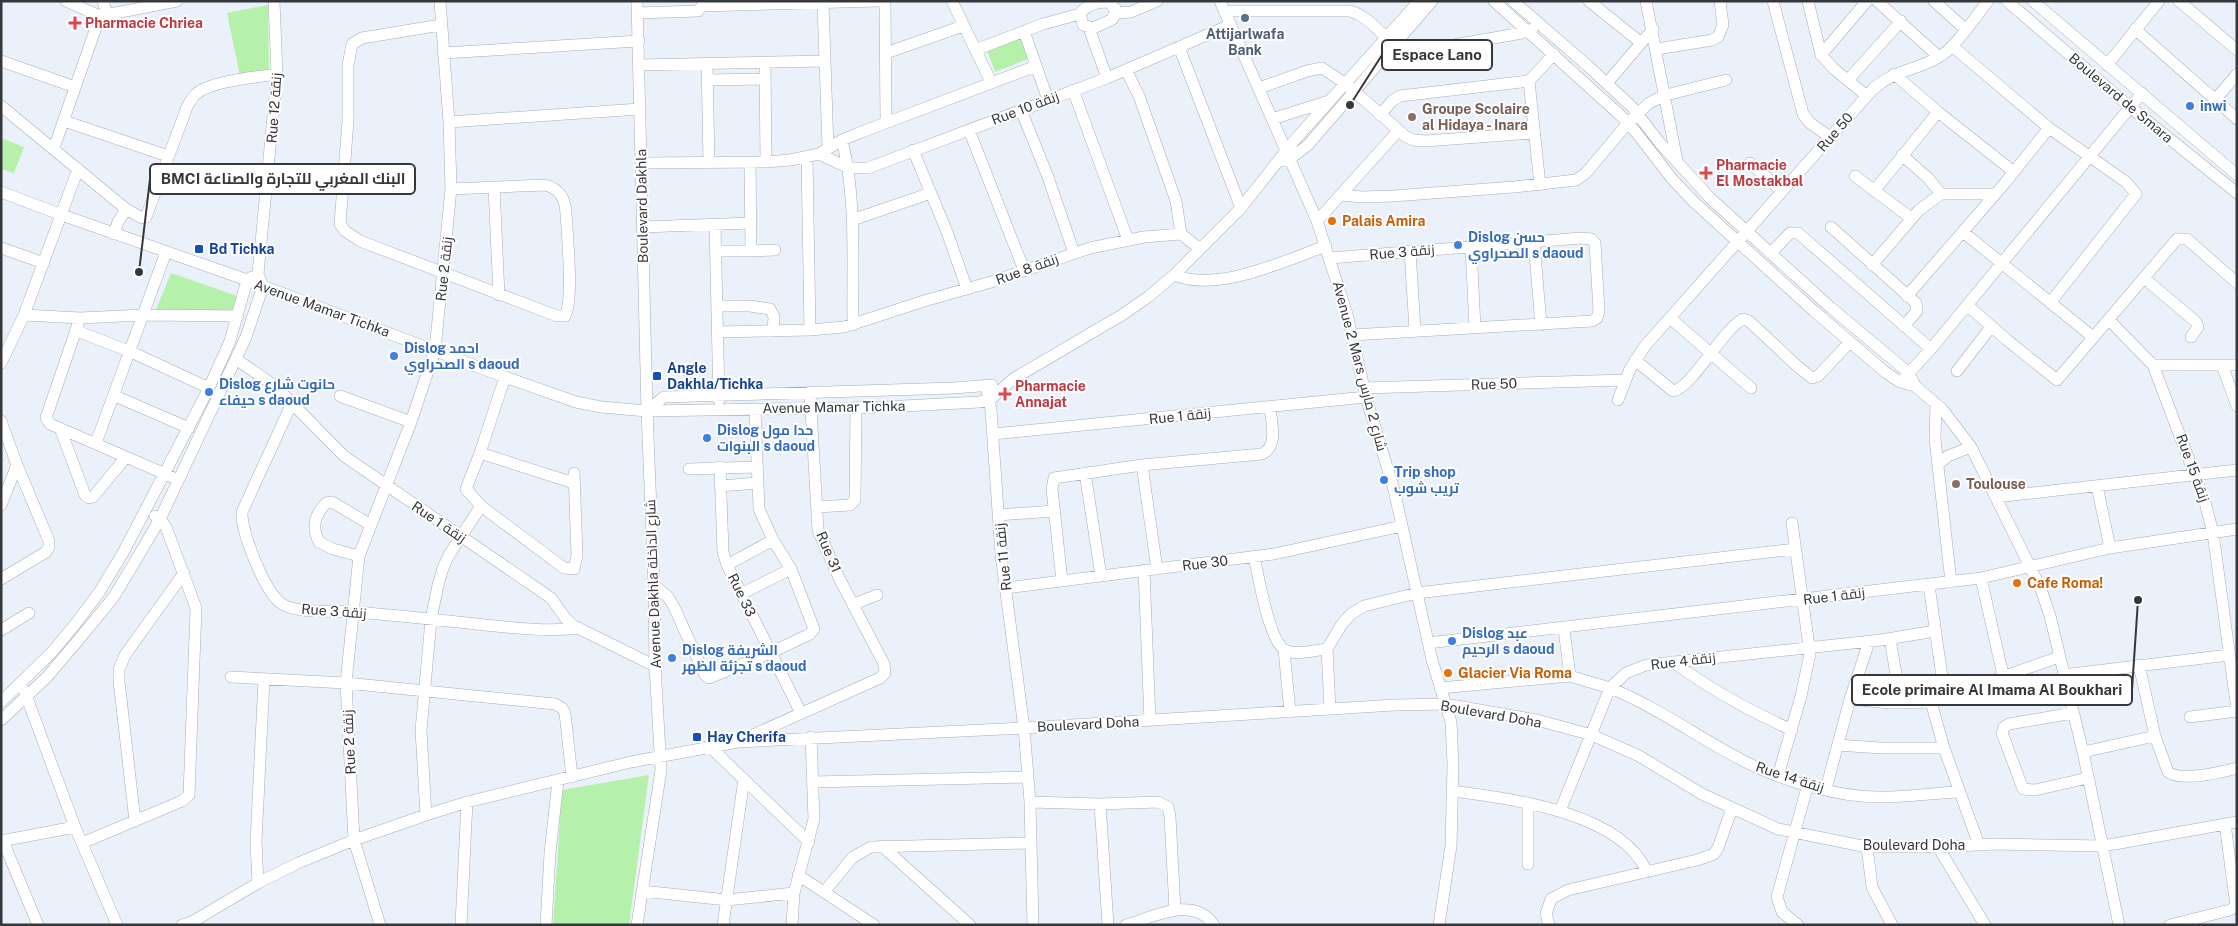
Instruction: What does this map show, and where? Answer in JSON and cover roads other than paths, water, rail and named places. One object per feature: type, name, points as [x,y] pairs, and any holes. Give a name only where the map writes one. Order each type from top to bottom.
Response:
[{"type":"street","points":[[66,1],[104,15],[145,4],[177,1]]},
{"type":"street","points":[[54,148],[75,87],[104,15],[103,1]]},
{"type":"street","name":"Rue 12 زنقة","points":[[262,286],[258,274],[277,74],[274,1]]},
{"type":"street","name":"Rue 2 زنقة","points":[[380,925],[354,840],[346,683],[359,556],[411,422],[435,350],[451,189],[449,122],[440,1]]},
{"type":"street","points":[[637,7],[698,11],[702,3],[878,1]]},
{"type":"street","points":[[885,1],[886,122]]},
{"type":"street","points":[[952,1],[991,82]]},
{"type":"street","points":[[1116,13],[1132,12],[1157,1]]},
{"type":"street","points":[[1390,42],[1419,1]]},
{"type":"street","points":[[1284,158],[1308,145],[1350,87],[1390,42],[1432,1]]},
{"type":"street","points":[[1494,1],[1554,54],[1628,124],[1673,180],[1737,242],[1850,342],[1900,382],[1915,386]]},
{"type":"street","points":[[1513,1],[1607,83],[1638,113],[1678,164],[1704,193],[1830,307],[1909,373],[1915,386],[1936,404],[1956,426],[1970,448],[2031,566],[2047,607],[2083,752],[2119,925]]},
{"type":"street","points":[[1589,1],[1640,42]]},
{"type":"street","points":[[1646,1],[1657,49],[1678,164]]},
{"type":"street","points":[[1657,49],[1712,40],[1718,37],[1723,25],[1720,1]]},
{"type":"street","points":[[1773,1],[1803,114],[1810,123],[1830,138]]},
{"type":"street","points":[[1808,1],[1821,55],[1834,69],[1849,79],[1867,96]]},
{"type":"street","points":[[1821,55],[1867,1]]},
{"type":"street","points":[[1877,1],[1939,57]]},
{"type":"street","points":[[1934,1],[1965,29]]},
{"type":"street","name":"Rue 50","points":[[1618,400],[1635,360],[1867,96],[1879,84],[1894,74],[1939,57],[1952,46],[1988,1]]},
{"type":"street","name":"Boulevard de Smara","points":[[2007,1],[2130,107],[2237,193]]},
{"type":"street","name":"Boulevard de Smara","points":[[2033,1],[2236,172]]},
{"type":"street","points":[[2107,65],[2159,1]]},
{"type":"street","points":[[2179,1],[2237,50]]},
{"type":"street","points":[[810,330],[818,153],[825,61],[816,2]]},
{"type":"street","points":[[975,50],[1024,31],[1080,14],[1084,8],[1089,6],[1104,2],[1114,6],[1116,13],[1110,22],[1089,28]]},
{"type":"street","points":[[1222,6],[1350,11],[1360,16],[1390,42],[1406,50],[1416,51],[1529,32],[1539,23]]},
{"type":"street","name":"Avenue 2 Mars شارع 2 مارس","points":[[1222,6],[1272,119],[1284,158],[1317,221],[1330,258],[1352,335],[1365,392],[1394,490],[1414,594],[1445,704],[1453,741],[1453,791],[1448,872],[1439,925]]},
{"type":"street","name":"Boulevard Dakhla","points":[[637,7],[640,65],[647,411]]},
{"type":"street","points":[[1080,14],[1081,22],[1089,28],[1107,78]]},
{"type":"street","points":[[1849,79],[1901,22]]},
{"type":"street","points":[[441,25],[362,38],[352,44],[348,65],[348,121],[339,220],[345,232],[360,241],[499,296],[557,316],[565,316],[568,309],[566,213],[560,193],[550,186],[451,189]]},
{"type":"street","name":"Rue 10 زنقة","points":[[849,168],[868,168],[1107,78],[1230,25]]},
{"type":"street","points":[[886,53],[964,26]]},
{"type":"street","points":[[1607,83],[1653,29]]},
{"type":"street","points":[[2135,30],[2237,119]]},
{"type":"street","points":[[1024,31],[1048,100]]},
{"type":"street","points":[[443,53],[639,40]]},
{"type":"street","points":[[1952,46],[2049,128],[2126,182],[2136,194],[2050,303]]},
{"type":"street","points":[[1179,47],[1242,208]]},
{"type":"street","points":[[1380,114],[1392,101],[1401,96],[1529,81],[1554,54]]},
{"type":"street","points":[[1,61],[75,87]]},
{"type":"street","points":[[640,65],[825,61]]},
{"type":"street","points":[[765,63],[766,162]]},
{"type":"street","points":[[707,64],[709,162]]},
{"type":"street","points":[[642,163],[766,162],[818,153],[842,140],[886,122],[1036,66]]},
{"type":"street","points":[[1259,88],[1319,68],[1327,70],[1350,87],[1398,131],[1418,141],[1534,133]]},
{"type":"street","points":[[1126,70],[1138,96],[1173,192],[1179,215],[1181,234],[1200,249]]},
{"type":"street","points":[[1,106],[126,209],[142,218],[146,217],[187,107],[197,92],[236,80],[277,74]]},
{"type":"street","points":[[1894,74],[1938,112],[2014,172]]},
{"type":"street","points":[[2215,100],[2237,74]]},
{"type":"street","points":[[707,80],[765,79]]},
{"type":"street","points":[[1342,195],[1362,197],[1393,196],[1573,181],[1581,178],[1649,103],[1666,95],[1726,80]]},
{"type":"street","points":[[1529,81],[1540,185]]},
{"type":"street","points":[[1272,119],[1331,100],[1350,87]]},
{"type":"street","points":[[1074,90],[1128,240]]},
{"type":"street","points":[[1900,382],[1931,349],[2142,93]]},
{"type":"street","points":[[1284,158],[1331,100]]},
{"type":"street","points":[[449,122],[640,110]]},
{"type":"street","points":[[1021,110],[1048,177],[1074,253]]},
{"type":"street","points":[[1874,191],[1938,112]]},
{"type":"street","points":[[64,121],[168,156]]},
{"type":"street","points":[[1907,296],[2014,172],[2049,128]]},
{"type":"street","points":[[969,130],[1024,270]]},
{"type":"street","points":[[1317,221],[1398,131]]},
{"type":"street","points":[[842,140],[849,168],[852,220],[853,325]]},
{"type":"street","points":[[913,150],[967,289]]},
{"type":"street","points":[[818,153],[849,168]]},
{"type":"street","points":[[1902,155],[1929,179],[1941,194]]},
{"type":"street","name":"Avenue Mamar Tichka","points":[[1,192],[247,280],[576,402],[609,408],[647,411],[970,404],[990,400],[1013,379],[1148,298],[1242,208],[1284,158]]},
{"type":"street","points":[[750,162],[751,251]]},
{"type":"street","points":[[1750,163],[1782,191]]},
{"type":"street","points":[[1,363],[24,315],[78,169]]},
{"type":"street","points":[[2224,182],[2236,172]]},
{"type":"street","points":[[1856,176],[1911,218]]},
{"type":"street","points":[[494,187],[499,296]]},
{"type":"street","points":[[852,220],[931,193]]},
{"type":"street","points":[[1872,265],[1911,218],[1926,204],[1941,194],[1995,194]]},
{"type":"street","points":[[114,234],[118,222],[126,209]]},
{"type":"street","points":[[642,227],[751,223]]},
{"type":"street","points":[[715,224],[719,410]]},
{"type":"street","points":[[1832,227],[1916,303],[1918,308],[1904,326]]},
{"type":"street","points":[[1963,232],[2093,337]]},
{"type":"street","points":[[1771,253],[1790,233],[1798,233],[1931,349]]},
{"type":"street","name":"Rue 8 زنقة","points":[[718,332],[810,330],[853,325],[924,300],[967,289],[1074,253],[1128,240],[1181,234]]},
{"type":"street","name":"Rue 3 زنقة","points":[[1330,258],[1582,238],[1593,241],[1596,258],[1598,316],[1588,322],[1541,326]]},
{"type":"street","points":[[1967,305],[1991,327],[2057,380],[2173,242],[2181,238],[2187,239],[2237,283]]},
{"type":"street","points":[[1352,335],[1415,330],[1541,326],[1534,242]]},
{"type":"street","points":[[1174,275],[1197,281],[1222,279],[1326,246]]},
{"type":"street","points":[[1471,247],[1475,328]]},
{"type":"street","points":[[1,248],[44,264]]},
{"type":"street","points":[[716,251],[775,250]]},
{"type":"street","points":[[1410,251],[1415,330]]},
{"type":"street","points":[[96,443],[115,396],[129,351],[166,252]]},
{"type":"street","points":[[1,702],[53,651],[100,591],[147,511],[209,388],[230,341],[247,280],[258,274]]},
{"type":"street","points":[[2144,278],[2196,322],[2198,327],[2191,337]]},
{"type":"street","points":[[1,720],[46,677],[113,598],[160,519],[236,359],[262,286]]},
{"type":"street","points":[[717,306],[750,306],[770,309],[774,317],[773,331]]},
{"type":"street","points":[[24,315],[80,318],[144,315],[238,316]]},
{"type":"street","points":[[80,318],[47,413],[48,422],[178,480]]},
{"type":"street","points":[[1670,318],[1750,388]]},
{"type":"street","points":[[1635,360],[1668,388],[1677,390],[1686,383],[1739,322],[1745,319],[1807,375],[1815,378],[1850,342]]},
{"type":"street","name":"Rue 15 زنقة","points":[[2108,320],[2153,365],[2196,474],[2213,532],[2232,637],[2229,655],[2237,710]]},
{"type":"street","points":[[1957,371],[1991,327]]},
{"type":"street","points":[[77,331],[129,351],[209,388]]},
{"type":"street","name":"Rue 1 زنقة","points":[[236,359],[266,379],[339,452],[387,487],[551,598],[566,619],[579,628],[655,666]]},
{"type":"street","points":[[2153,365],[2237,365]]},
{"type":"street","points":[[2222,365],[2237,406]]},
{"type":"street","points":[[480,453],[574,478],[577,556],[574,569],[564,568],[480,506],[466,489],[505,377]]},
{"type":"street","name":"Avenue Mamar Tichka","points":[[647,411],[664,397],[986,386],[1013,379]]},
{"type":"street","name":"Rue 50","points":[[1365,392],[1625,380]]},
{"type":"street","name":"Rue 11 زنقة","points":[[986,386],[990,400],[998,515],[1006,588],[1020,682],[1024,728]]},
{"type":"street","name":"Rue 31","points":[[801,713],[880,678],[885,673],[884,664],[818,530],[810,392]]},
{"type":"street","name":"Rue 1 زنقة","points":[[993,434],[1270,407],[1365,392]]},
{"type":"street","points":[[115,396],[189,428]]},
{"type":"street","points":[[340,396],[411,422]]},
{"type":"street","name":"Rue 3 زنقة","points":[[292,403],[243,507],[242,523],[263,576],[277,601],[295,609],[353,612],[540,630],[579,628]]},
{"type":"street","points":[[1936,404],[1935,434],[1951,582]]},
{"type":"street","points":[[817,508],[850,505],[855,500],[856,407]]},
{"type":"street","points":[[1062,581],[1052,489],[1053,480],[1057,476],[1266,452],[1273,443],[1270,407]]},
{"type":"street","points":[[654,585],[668,597],[674,607],[705,675],[709,678],[770,653],[810,634],[814,629],[791,569],[773,540],[759,509],[755,409]]},
{"type":"street","name":"Avenue Dakhla شارع الداخلة","points":[[638,925],[661,770],[655,666],[654,585],[647,411]]},
{"type":"street","points":[[1,421],[49,541],[49,547],[46,552],[1,579]]},
{"type":"street","points":[[60,428],[85,495],[89,498],[93,496],[126,457]]},
{"type":"street","points":[[1938,464],[1948,456],[1970,448]]},
{"type":"street","points":[[1,505],[17,465]]},
{"type":"street","points":[[1142,465],[1157,569]]},
{"type":"street","points":[[689,469],[720,467],[757,468]]},
{"type":"street","name":"Rue 33","points":[[720,467],[723,552],[770,653],[801,713]]},
{"type":"street","points":[[1996,497],[2237,470]]},
{"type":"street","points":[[1085,473],[1101,576]]},
{"type":"street","points":[[720,486],[758,483]]},
{"type":"street","points":[[2097,486],[2110,548]]},
{"type":"street","points":[[359,556],[333,549],[319,542],[314,519],[326,503],[332,502],[371,525]]},
{"type":"street","points":[[426,815],[421,730],[431,620],[443,568],[480,506]]},
{"type":"street","points":[[82,843],[182,801],[189,794],[196,620],[194,603],[166,527],[160,519],[147,511]]},
{"type":"street","points":[[998,515],[1054,511]]},
{"type":"street","points":[[1778,776],[1809,662],[1810,647],[1792,523]]},
{"type":"street","name":"Rue 30","points":[[1006,588],[1295,550],[1402,526]]},
{"type":"street","name":"Rue 1 زنقة","points":[[1428,644],[1981,578],[2110,548],[2237,529]]},
{"type":"street","points":[[728,565],[773,540]]},
{"type":"street","points":[[1330,710],[1327,649],[1342,624],[1355,611],[1369,605],[1414,594],[1795,549]]},
{"type":"street","points":[[1254,556],[1269,619],[1276,638],[1284,650],[1290,712]]},
{"type":"street","points":[[742,593],[791,569]]},
{"type":"street","points":[[1144,570],[1150,720]]},
{"type":"street","points":[[135,821],[118,681],[119,669],[126,655],[184,574]]},
{"type":"street","points":[[1981,578],[2003,675]]},
{"type":"street","points":[[1928,585],[1945,698]]},
{"type":"street","points":[[854,604],[877,595]]},
{"type":"street","points":[[1,630],[29,613]]},
{"type":"street","points":[[1564,629],[1570,676]]},
{"type":"street","name":"Rue 4 زنقة","points":[[1610,688],[1619,677],[1636,668],[1673,662],[1869,642],[1935,631]]},
{"type":"street","points":[[1890,639],[1901,703]]},
{"type":"street","points":[[1826,789],[1850,699],[1869,642]]},
{"type":"street","points":[[1284,650],[1291,652],[1327,649]]},
{"type":"street","points":[[2063,675],[2229,655]]},
{"type":"street","points":[[1850,699],[1901,703],[1931,702],[2003,675],[2060,657]]},
{"type":"street","points":[[1673,662],[1720,693],[1792,730]]},
{"type":"street","points":[[2139,665],[2155,736],[2166,769],[2172,775],[2189,776],[2237,768]]},
{"type":"street","points":[[1440,688],[1570,676],[1610,688],[1560,811]]},
{"type":"street","points":[[231,677],[346,683],[555,704],[562,708],[565,713],[572,777]]},
{"type":"street","points":[[258,883],[256,842],[264,679]]},
{"type":"street","points":[[21,683],[75,827],[117,925]]},
{"type":"street","name":"Rue 14 زنقة","points":[[1610,688],[1671,717],[1740,759],[1778,776],[1826,789],[1882,797],[1959,792]]},
{"type":"street","points":[[1931,702],[1944,748],[1979,845]]},
{"type":"street","name":"Boulevard Doha","points":[[189,924],[258,883],[298,863],[354,840],[426,815],[467,802],[710,746],[811,737],[1024,728],[1445,704],[1536,720],[1592,735],[1639,756],[1702,794],[1778,828],[1867,847],[1979,845],[2103,846],[2237,822]]},
{"type":"street","points":[[2190,716],[2237,710]]},
{"type":"street","points":[[738,742],[801,713]]},
{"type":"street","points":[[2073,713],[2009,724],[2004,727],[2002,733],[2023,789],[2035,790],[2088,778]]},
{"type":"street","points":[[1024,728],[1030,802],[1029,843],[1033,925]]},
{"type":"street","points":[[2083,752],[2155,736]]},
{"type":"street","points":[[792,925],[794,893],[814,819],[811,737]]},
{"type":"street","points":[[1838,744],[1880,748],[1944,748]]},
{"type":"street","points":[[710,746],[809,842]]},
{"type":"street","points":[[813,782],[1028,777]]},
{"type":"street","points":[[723,925],[744,779]]},
{"type":"street","points":[[546,925],[550,853],[558,781]]},
{"type":"street","points":[[1798,925],[1782,912],[1778,900],[1808,784]]},
{"type":"street","points":[[1453,791],[1528,803],[1560,811],[1622,840],[1637,852],[1648,872]]},
{"type":"street","points":[[461,925],[467,802]]},
{"type":"street","points":[[1030,802],[1100,804],[1158,802],[1168,807],[1175,910]]},
{"type":"street","points":[[1528,803],[1528,864]]},
{"type":"street","points":[[1100,804],[1108,925]]},
{"type":"street","points":[[1549,925],[1548,908],[1554,896],[1568,890],[1697,860],[1714,854],[1718,848],[1732,808]]},
{"type":"street","points":[[2170,925],[2185,923],[2230,910],[2236,906],[2225,824]]},
{"type":"street","points":[[38,925],[2,841],[75,827]]},
{"type":"street","points":[[824,892],[853,856],[871,847],[1029,843]]},
{"type":"street","points":[[882,846],[970,925]]},
{"type":"street","points":[[1867,847],[1872,887],[1892,925]]},
{"type":"street","points":[[1938,847],[1985,925]]},
{"type":"street","points":[[798,875],[874,925]]},
{"type":"street","points":[[642,891],[728,900],[794,893]]},
{"type":"street","points":[[1126,925],[1175,910],[1197,911],[1211,920],[1214,925]]},
{"type":"place","name":"Attijarlwafa Bank","points":[[1245,18]]},
{"type":"place","name":"Pharmacie Chriea","points":[[75,23]]},
{"type":"place","name":"Espace Lano","points":[[1350,105]]},
{"type":"place","name":"inwi","points":[[2190,106]]},
{"type":"place","name":"Groupe Scolaire al Hidaya - Inara","points":[[1412,117]]},
{"type":"place","name":"Pharmacie El Mostakbal","points":[[1706,173]]},
{"type":"place","name":"Palais Amira","points":[[1332,221]]},
{"type":"place","name":"Dislog حسن الصحراوي s daoud","points":[[1458,245]]},
{"type":"place","name":"Bd Tichka","points":[[199,249]]},
{"type":"place","name":"BMCI البنك المغربي للتجارة والصناعة","points":[[139,272]]},
{"type":"place","name":"Dislog احمد الصحراوي s daoud","points":[[394,356]]},
{"type":"place","name":"Angle Dakhla/Tichka","points":[[657,376]]},
{"type":"place","name":"Dislog حانوت شارع حيفاء s daoud","points":[[209,392]]},
{"type":"place","name":"Pharmacie Annajat","points":[[1005,394]]},
{"type":"place","name":"Dislog حدا مول البنوات s daoud","points":[[707,438]]},
{"type":"place","name":"Trip shop تريب شوب","points":[[1384,480]]},
{"type":"place","name":"Toulouse","points":[[1956,484]]},
{"type":"place","name":"Cafe Roma!","points":[[2017,583]]},
{"type":"place","name":"Ecole primaire Al Imama Al Boukhari","points":[[2138,600]]},
{"type":"place","name":"Dislog عبد الرحيم s daoud","points":[[1452,641]]},
{"type":"place","name":"Dislog الشريفة تجزئة الظهر s daoud","points":[[672,658]]},
{"type":"place","name":"Glacier Via Roma","points":[[1448,673]]},
{"type":"place","name":"Hay Cherifa","points":[[697,737]]}]
